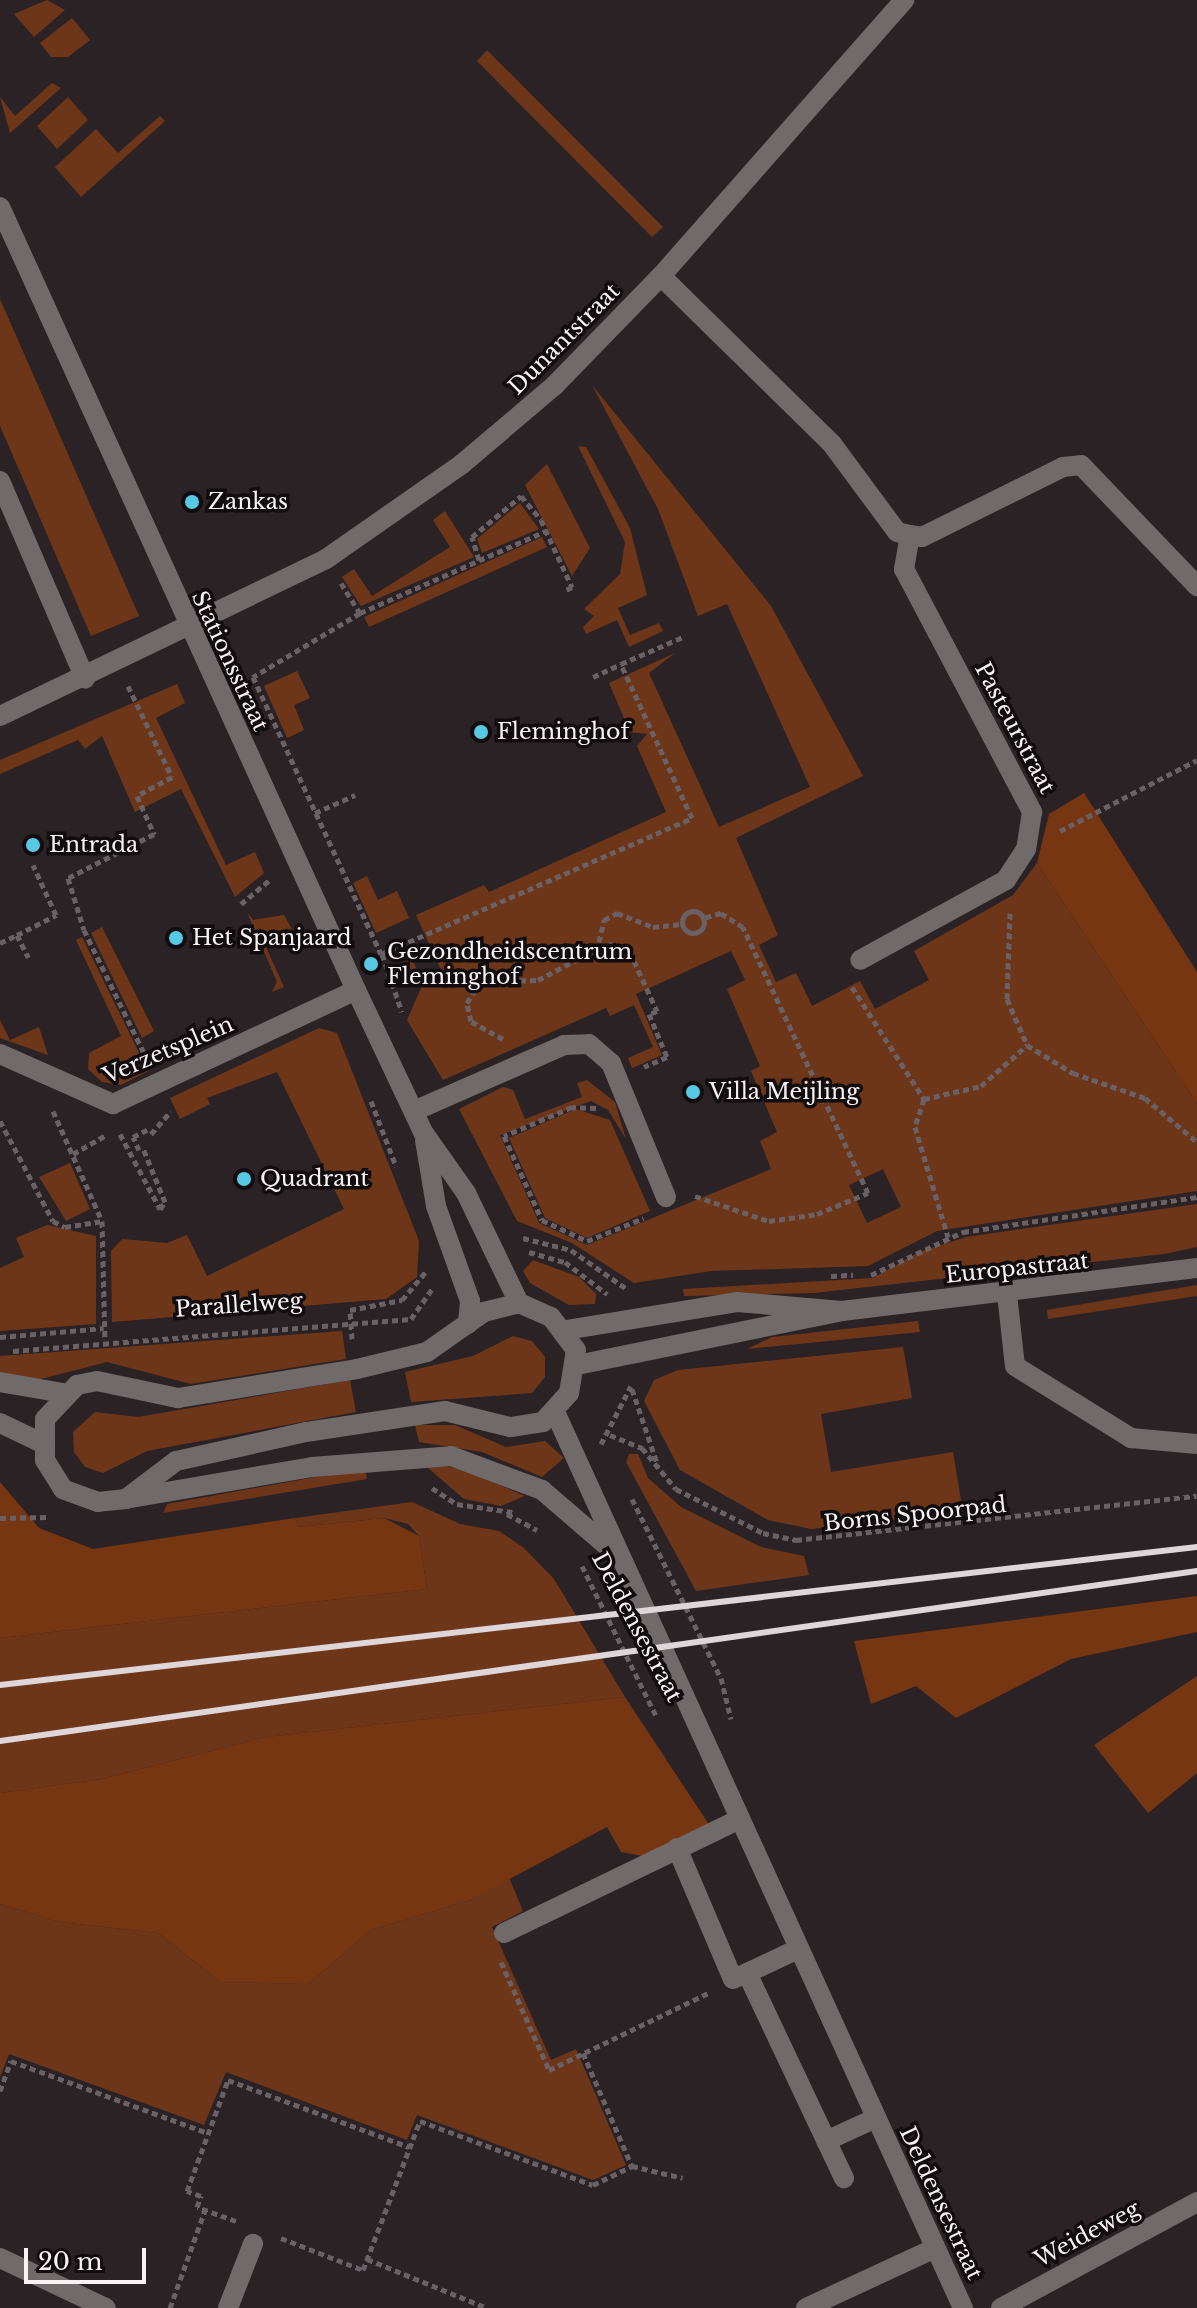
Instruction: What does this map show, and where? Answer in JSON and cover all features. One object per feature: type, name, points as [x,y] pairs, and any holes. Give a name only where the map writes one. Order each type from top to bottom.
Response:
[{"type":"street","name":"Dunantstraat","points":[[0,716],[119,663],[326,559],[529,410],[661,276],[904,0]]},
{"type":"street","name":"Stationsstraat","points":[[0,207],[188,629],[423,1132],[444,1229],[460,1267],[468,1324]]},
{"type":"street","points":[[661,276],[832,444],[897,532],[922,537],[1063,467],[1081,465],[1197,586]]},
{"type":"street","points":[[0,481],[85,678]]},
{"type":"street","name":"Pasteurstraat","points":[[910,535],[904,569],[1032,812],[1033,829],[1006,880]]},
{"type":"street","points":[[860,960],[1006,880]]},
{"type":"street","name":"Verzetsplein","points":[[0,1054],[104,1103],[160,1084],[356,990]]},
{"type":"street","points":[[414,1111],[517,1064],[578,1042],[600,1050],[618,1079],[668,1202]]},
{"type":"street","name":"Stationsstraat","points":[[423,1132],[466,1193],[519,1303]]},
{"type":"street","name":"Europastraat","points":[[577,1365],[842,1311],[1007,1294],[1197,1268]]},
{"type":"street","points":[[1007,1294],[1015,1366],[1131,1438],[1197,1444]]},
{"type":"street","name":"Europastraat","points":[[566,1330],[667,1309],[759,1302],[842,1311]]},
{"type":"street","points":[[0,1382],[63,1393],[97,1381],[178,1398],[357,1369],[427,1352],[468,1324],[519,1303],[566,1330],[577,1365],[555,1412],[526,1427],[445,1411],[306,1432],[176,1461],[126,1499],[98,1502],[63,1489],[42,1443],[45,1419],[63,1393]]},
{"type":"street","name":"Deldensestraat","points":[[555,1412],[963,2308]]},
{"type":"street","points":[[0,1423],[42,1443]]},
{"type":"street","name":"Deldensestraat","points":[[126,1499],[416,1455],[483,1465],[542,1490],[623,1560]]},
{"type":"street","points":[[504,1933],[740,1819]]},
{"type":"street","points":[[677,1848],[844,2178]]},
{"type":"street","points":[[740,1976],[798,1949]]},
{"type":"street","name":"Deldensestraat","points":[[826,2141],[876,2118]]},
{"type":"street","name":"Weideweg","points":[[1001,2308],[1197,2202]]},
{"type":"street","points":[[228,2308],[255,2237]]},
{"type":"street","points":[[806,2308],[935,2248]]},
{"type":"street","points":[[0,2258],[106,2308]]},
{"type":"path","points":[[479,560],[472,537],[521,496],[546,531],[572,587],[566,590]]},
{"type":"path","points":[[546,531],[360,613],[253,677],[381,954],[692,818],[621,664]]},
{"type":"path","points":[[326,559],[360,613]]},
{"type":"path","points":[[593,677],[685,636]]},
{"type":"path","points":[[119,663],[172,777],[137,796],[154,834],[68,878],[84,930],[160,1084]]},
{"type":"path","points":[[1033,829],[1066,832],[1197,760]]},
{"type":"path","points":[[315,813],[355,795]]},
{"type":"path","points":[[0,943],[56,915],[33,865]]},
{"type":"path","points":[[241,904],[273,878]]},
{"type":"path","points":[[1006,880],[1007,999],[1027,1045],[1073,1073],[1145,1098],[1197,1142]]},
{"type":"path","points":[[603,1111],[572,1107],[504,1136],[542,1220],[587,1241],[668,1202],[700,1194],[730,1213],[769,1221],[817,1214],[868,1193],[743,927],[721,913],[704,918],[691,911],[682,924]]},
{"type":"path","points":[[517,1064],[505,1040],[471,1021],[469,995],[487,979],[526,983],[565,970],[599,942],[604,920],[617,913],[653,927],[682,924],[697,932],[704,918]]},
{"type":"path","points":[[17,935],[28,957]]},
{"type":"path","points":[[599,942],[621,947],[634,961],[657,1011],[649,1014],[667,1057],[618,1079]]},
{"type":"path","points":[[860,960],[849,982],[924,1099]]},
{"type":"path","points":[[924,1099],[981,1086],[1027,1045]]},
{"type":"path","points":[[367,1092],[401,1180]]},
{"type":"path","points":[[924,1099],[915,1127],[948,1237]]},
{"type":"path","points":[[51,1107],[102,1221],[105,1340]]},
{"type":"path","points":[[118,1129],[156,1206],[164,1207],[141,1149],[133,1137],[169,1119]]},
{"type":"path","points":[[0,1121],[53,1221],[69,1227],[102,1221]]},
{"type":"path","points":[[825,1276],[871,1275],[948,1237],[1197,1197]]},
{"type":"path","points":[[350,1321],[350,1310],[394,1304],[410,1294],[428,1266],[424,1238],[444,1229]]},
{"type":"path","points":[[516,1232],[571,1250],[634,1292],[663,1287],[667,1309]]},
{"type":"path","name":"Parallelweg","points":[[0,1356],[105,1340],[411,1319],[430,1290],[460,1267]]},
{"type":"path","points":[[0,1337],[104,1328]]},
{"type":"path","name":"Borns Spoorpad","points":[[631,1386],[658,1467]]},
{"type":"path","name":"Borns Spoorpad","points":[[610,1435],[635,1443],[676,1489],[725,1515],[779,1538],[814,1542],[1197,1496]]},
{"type":"path","points":[[426,1482],[457,1504],[506,1514],[548,1537]]},
{"type":"path","points":[[0,1518],[49,1516]]},
{"type":"path","name":"Deldensestraat","points":[[576,1559],[667,1733]]},
{"type":"path","points":[[504,1933],[491,1940],[549,2070],[740,1976]]},
{"type":"path","points":[[583,2053],[632,2166]]},
{"type":"path","points":[[0,2091],[11,2061],[208,2133]]},
{"type":"path","points":[[409,2147],[228,2080],[187,2191],[201,2196],[197,2207],[255,2237],[363,2270],[420,2121],[593,2185],[632,2166],[683,2178]]},
{"type":"path","points":[[170,2308],[205,2210]]},
{"type":"path","points":[[367,2259],[487,2308]]},
{"type":"shaded area","points":[[47,0],[65,10],[34,37],[14,14]]},
{"type":"shaded area","points":[[72,18],[90,40],[68,57],[51,57],[40,43]]},
{"type":"shaded area","points":[[487,50],[663,227],[652,237],[477,61]]},
{"type":"shaded area","points":[[52,83],[61,88],[10,133],[0,97],[15,116]]},
{"type":"shaded area","points":[[68,97],[88,120],[57,149],[37,126]]},
{"type":"shaded area","points":[[160,116],[165,121],[81,197],[55,167],[96,129],[118,153]]},
{"type":"shaded area","points":[[0,299],[139,616],[91,636],[0,426]]},
{"type":"shaded area","points":[[592,385],[771,606],[863,776],[736,838],[778,935],[759,945],[776,982],[796,973],[812,1006],[860,981],[875,1009],[929,980],[914,951],[1013,895],[1037,863],[1197,1104],[1197,1191],[937,1231],[868,1266],[711,1271],[634,1283],[572,1243],[517,1221],[459,1109],[503,1087],[513,1090],[525,1119],[582,1097],[577,1083],[587,1080],[615,1102],[626,1139],[608,1110],[591,1101],[500,1135],[539,1223],[587,1245],[771,1169],[760,1141],[777,1132],[751,1071],[760,1066],[727,989],[745,980],[731,951],[636,994],[662,1055],[632,1068],[628,1058],[653,1047],[634,1005],[610,1016],[606,1008],[443,1080],[407,1020],[421,988],[401,951],[407,948],[421,979],[441,970],[416,915],[484,885],[489,892],[666,812],[637,746],[647,734],[630,732],[609,683],[675,653],[649,673],[719,827],[810,787],[727,604],[698,616],[658,509]],"holes":[[[883,1169],[901,1207],[867,1223],[849,1185]]]},
{"type":"shaded area","points":[[578,446],[586,447],[630,528],[647,595],[618,608],[630,635],[659,623],[663,631],[629,647],[617,620],[586,634],[583,627],[594,616],[584,609],[620,574],[625,542]]},
{"type":"shaded area","points":[[547,464],[590,548],[572,576],[525,485]]},
{"type":"shaded area","points":[[520,503],[539,529],[482,553],[477,539]]},
{"type":"shaded area","points":[[445,511],[474,557],[361,606],[342,577],[354,569],[372,596],[450,547],[433,520]]},
{"type":"shaded area","points":[[542,537],[547,547],[369,627],[364,617]]},
{"type":"shaded area","points":[[297,671],[310,698],[294,705],[304,730],[287,738],[264,686]]},
{"type":"shaded area","points":[[177,684],[185,703],[156,718],[226,865],[255,852],[264,873],[235,897],[181,789],[135,812],[102,736],[85,749],[78,740],[0,774],[0,760]]},
{"type":"shaded area","points":[[1084,793],[1197,972],[1197,1104],[1037,863],[1049,814]]},
{"type":"shaded area","points":[[367,876],[378,900],[397,891],[409,918],[376,933],[353,883]]},
{"type":"shaded area","points":[[247,912],[253,920],[284,915],[293,931],[265,945],[284,987],[272,992],[277,982]]},
{"type":"shaded area","points":[[102,927],[154,1031],[142,1038],[91,933]]},
{"type":"shaded area","points":[[82,937],[148,1071],[121,1085],[102,1082],[88,1069],[89,1053],[121,1036],[76,940]]},
{"type":"shaded area","points":[[0,1020],[10,1040],[39,1027],[48,1055],[0,1038]]},
{"type":"shaded area","points":[[319,1028],[337,1033],[419,1241],[417,1277],[386,1299],[112,1322],[111,1251],[122,1239],[167,1243],[187,1235],[207,1276],[344,1209],[277,1072],[207,1098],[210,1104],[180,1119],[170,1098]]},
{"type":"shaded area","points":[[576,1109],[610,1120],[650,1211],[587,1238],[545,1218],[509,1138]]},
{"type":"shaded area","points":[[70,1163],[90,1209],[66,1221],[39,1177]]},
{"type":"shaded area","points":[[1197,1204],[1197,1247],[1164,1254],[814,1293],[684,1296],[683,1289],[873,1278],[919,1252],[966,1237]]},
{"type":"shaded area","points":[[47,1225],[96,1236],[96,1324],[0,1331],[0,1268],[24,1257],[16,1238]]},
{"type":"shaded area","points":[[533,1260],[579,1277],[596,1294],[595,1304],[569,1305],[530,1283],[523,1271]]},
{"type":"shaded area","points":[[1197,1285],[1197,1296],[1048,1319],[1047,1310]]},
{"type":"shaded area","points":[[918,1321],[920,1332],[747,1349],[772,1337]]},
{"type":"shaded area","points":[[342,1331],[346,1359],[191,1384],[107,1362],[41,1379],[0,1378],[0,1356]]},
{"type":"shaded area","points":[[513,1336],[532,1341],[545,1357],[545,1377],[532,1393],[411,1402],[405,1372],[473,1356]]},
{"type":"shaded area","points":[[903,1347],[912,1398],[821,1414],[831,1472],[953,1452],[963,1512],[811,1529],[768,1520],[680,1470],[644,1401],[654,1380],[678,1370]]},
{"type":"shaded area","points":[[350,1380],[356,1412],[147,1451],[103,1473],[85,1467],[74,1452],[73,1432],[95,1412],[138,1417]]},
{"type":"shaded area","points":[[415,1425],[455,1425],[506,1447],[545,1441],[564,1458],[542,1477],[482,1452],[419,1442]]},
{"type":"shaded area","points":[[629,1454],[638,1454],[648,1478],[681,1507],[761,1547],[804,1556],[809,1575],[696,1591],[626,1462]]},
{"type":"shaded area","points":[[444,1466],[462,1469],[525,1496],[501,1506],[464,1499],[428,1468]]},
{"type":"shaded area","points":[[365,1468],[367,1479],[163,1513],[167,1504]]},
{"type":"shaded area","points":[[0,1482],[39,1528],[93,1549],[295,1518],[299,1527],[384,1518],[419,1536],[427,1589],[0,1638]]},
{"type":"shaded area","points":[[412,1502],[460,1524],[499,1531],[524,1548],[554,1579],[625,1697],[266,1737],[102,1779],[0,1793],[0,1638],[427,1589],[419,1536],[408,1524],[384,1518],[299,1527],[295,1518]]},
{"type":"shaded area","points":[[1197,1596],[1197,1632],[1071,1659],[956,1718],[916,1686],[871,1704],[854,1641]]},
{"type":"shaded area","points":[[1197,1676],[1197,1773],[1148,1813],[1094,1745]]},
{"type":"shaded area","points":[[625,1697],[710,1826],[643,1856],[621,1852],[607,1827],[470,1900],[371,1930],[308,1984],[220,1982],[158,1933],[60,1922],[0,1904],[0,1793],[102,1779],[266,1737]]},
{"type":"shaded area","points":[[508,1875],[523,1911],[492,1927],[551,2060],[576,2049],[626,2165],[593,2180],[417,2115],[407,2140],[226,2072],[204,2125],[9,2054],[0,2077],[0,1904],[60,1922],[158,1933],[220,1982],[308,1984],[371,1930],[470,1900]]},
{"type":"railway","points":[[0,1685],[1197,1547]]},
{"type":"railway","points":[[0,1741],[1197,1571]]},
{"type":"place","name":"Zankas","points":[[192,502]]},
{"type":"place","name":"Fleminghof","points":[[481,732]]},
{"type":"place","name":"Entrada","points":[[33,845]]},
{"type":"place","name":"Het Spanjaard","points":[[176,938]]},
{"type":"place","name":"Gezondheidscentrum Fleminghof","points":[[371,964]]},
{"type":"place","name":"Villa Meijling","points":[[693,1092]]},
{"type":"place","name":"Quadrant","points":[[244,1179]]}]
